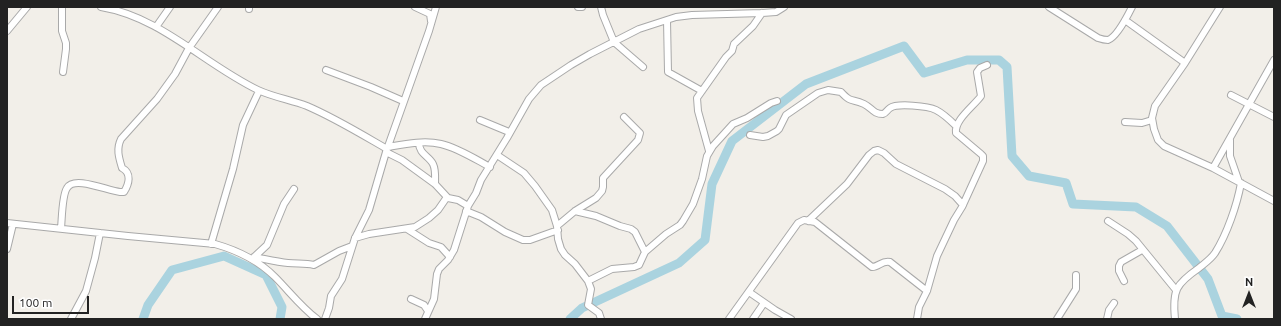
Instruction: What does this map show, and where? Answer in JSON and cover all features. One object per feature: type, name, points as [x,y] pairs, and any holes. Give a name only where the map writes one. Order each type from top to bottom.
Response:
[{"type":"street","points":[[7,31],[27,7]]},
{"type":"street","points":[[62,7],[62,30],[66,42],[63,72]]},
{"type":"street","points":[[101,7],[123,12],[156,27],[216,66],[259,91],[306,106],[347,126],[387,149],[435,184],[447,197],[458,200],[481,218],[505,232],[523,240],[530,240],[557,228],[575,211],[596,198],[602,191],[604,187],[603,178],[639,139],[640,133],[624,117]]},
{"type":"street","points":[[156,27],[170,7]]},
{"type":"street","points":[[61,228],[66,188],[70,184],[75,182],[90,184],[117,192],[124,192],[130,176],[127,170],[122,168],[119,158],[118,144],[157,99],[175,74],[189,48],[218,7]]},
{"type":"street","points":[[415,7],[430,14],[431,22]]},
{"type":"street","points":[[325,319],[331,296],[342,279],[355,238],[369,210],[387,149],[425,43],[436,7]]},
{"type":"street","points":[[601,7],[602,15],[614,42],[643,67]]},
{"type":"street","points":[[425,319],[434,299],[437,274],[441,266],[450,257],[456,245],[467,208],[476,193],[481,180],[529,99],[541,85],[571,65],[639,29],[682,15],[763,11],[776,12],[784,7]]},
{"type":"street","points":[[1049,7],[1103,40],[1109,39],[1115,35],[1132,7]]},
{"type":"street","points":[[1220,7],[1185,63],[1155,106],[1152,120],[1158,140],[1164,146],[1213,168],[1274,201]]},
{"type":"street","points":[[709,151],[697,106],[697,98],[732,51],[734,44],[753,26],[763,11]]},
{"type":"street","points":[[667,20],[668,72],[702,91]]},
{"type":"street","points":[[1125,20],[1185,63]]},
{"type":"street","points":[[1213,168],[1273,63]]},
{"type":"street","points":[[917,319],[919,307],[927,291],[937,256],[983,161],[983,156],[956,133],[956,126],[981,96],[977,72],[980,68],[987,65]]},
{"type":"street","points":[[326,70],[403,101]]},
{"type":"street","points":[[750,135],[763,137],[768,136],[779,129],[786,115],[818,93],[828,90],[841,92],[852,102],[864,104],[877,114],[883,114],[891,107],[895,106],[911,105],[932,108],[956,126]]},
{"type":"street","points":[[211,244],[233,170],[243,125],[259,91]]},
{"type":"street","points":[[1231,96],[1274,117]]},
{"type":"street","points":[[588,280],[612,269],[634,267],[639,264],[645,252],[666,234],[680,225],[683,221],[693,204],[699,188],[709,151],[733,124],[747,118],[771,103],[778,101]]},
{"type":"street","points":[[480,120],[510,132]]},
{"type":"street","points":[[1125,122],[1142,123],[1152,120]]},
{"type":"street","points":[[1175,319],[1173,304],[1179,283],[1210,260],[1216,253],[1232,218],[1240,183],[1230,156],[1230,138]]},
{"type":"street","points":[[387,149],[419,143],[442,144],[490,167]]},
{"type":"street","points":[[419,143],[420,151],[433,164],[435,169],[435,184]]},
{"type":"street","points":[[806,221],[847,184],[869,155],[878,150],[884,152],[896,164],[945,189],[955,196],[963,205]]},
{"type":"street","points":[[497,155],[524,173],[552,210],[561,249],[588,280],[591,289],[588,305],[598,314],[601,319]]},
{"type":"street","points":[[253,258],[266,245],[284,204],[294,190]]},
{"type":"street","points":[[355,238],[369,234],[415,227],[438,210],[447,197]]},
{"type":"street","points":[[575,211],[596,216],[631,229],[635,232],[645,252]]},
{"type":"street","points":[[729,319],[798,223],[806,221],[815,222],[870,266],[874,267],[882,262],[890,262],[927,291]]},
{"type":"street","points":[[1108,221],[1128,234],[1176,290]]},
{"type":"street","points":[[7,249],[10,223],[211,244],[228,248],[253,258],[290,264],[306,263],[314,265],[339,251],[352,246]]},
{"type":"street","points":[[407,229],[429,243],[441,247],[450,257]]},
{"type":"street","points":[[71,319],[86,290],[100,233]]},
{"type":"street","points":[[1124,280],[1119,271],[1121,262],[1142,250]]},
{"type":"street","points":[[253,258],[274,276],[309,313],[317,319]]},
{"type":"street","points":[[1057,319],[1076,289],[1076,275]]},
{"type":"street","points":[[749,292],[791,319]]},
{"type":"street","points":[[411,299],[424,305],[428,310],[431,319]]},
{"type":"street","points":[[753,319],[764,303]]},
{"type":"street","points":[[1107,319],[1109,310],[1114,303]]},
{"type":"waterway","points":[[570,319],[582,308],[679,263],[705,240],[712,184],[732,141],[806,84],[904,46],[924,73],[967,60],[999,60],[1007,67],[1012,156],[1029,176],[1066,183],[1073,204],[1136,207],[1167,226],[1208,279],[1222,316],[1237,319]]},
{"type":"waterway","points":[[143,319],[148,305],[172,270],[224,256],[266,275],[282,307],[280,319]]}]
